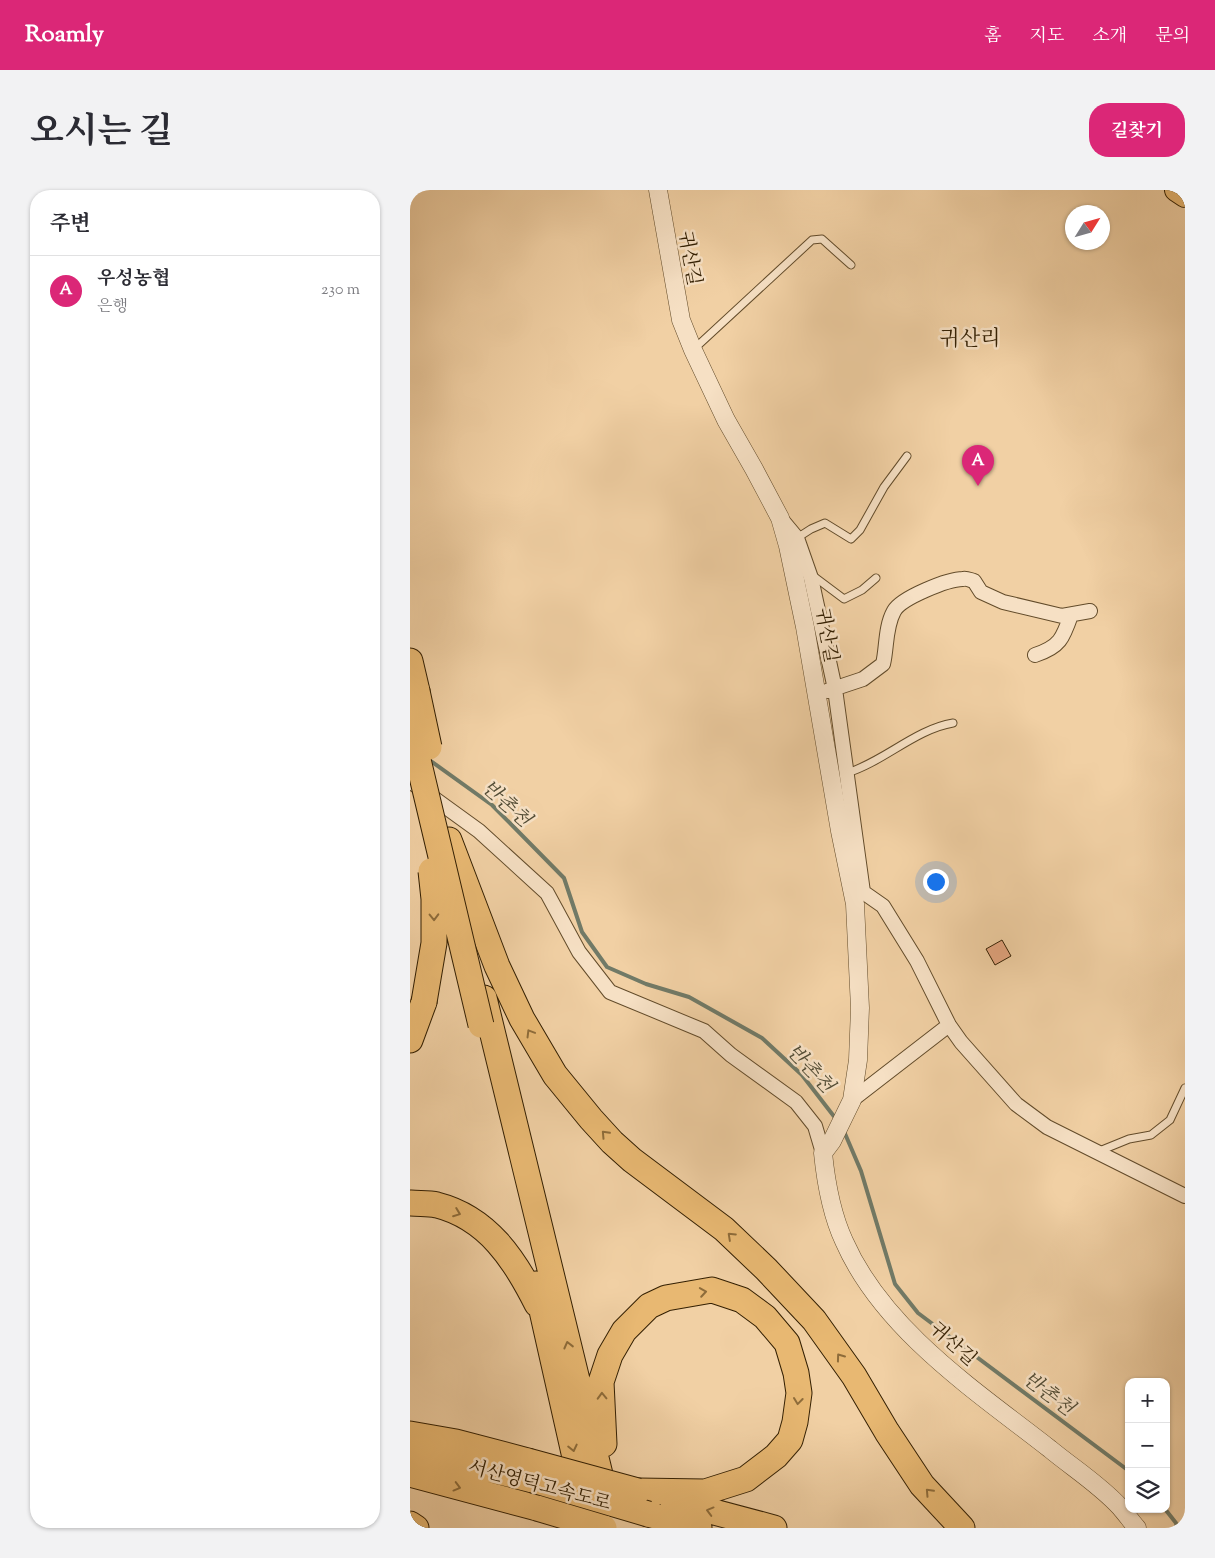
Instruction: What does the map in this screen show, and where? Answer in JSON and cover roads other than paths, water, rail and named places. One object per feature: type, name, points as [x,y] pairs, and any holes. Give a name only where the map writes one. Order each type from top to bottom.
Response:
[{"type":"highway","points":[[1176,190],[1185,196]]},
{"type":"highway","points":[[410,661],[450,840],[486,1030],[559,1390]]},
{"type":"highway","points":[[410,728],[434,900],[434,942],[424,1002],[410,1040]]},
{"type":"highway","points":[[410,728],[486,1030],[604,1525]]},
{"type":"highway","points":[[450,840],[497,966],[522,1019],[555,1075],[612,1142],[632,1160],[724,1229],[766,1268],[814,1320],[854,1376],[887,1432],[922,1485],[962,1528]]},
{"type":"highway","points":[[410,1203],[437,1205],[468,1217],[491,1235],[520,1270],[536,1304],[559,1390],[604,1525]]},
{"type":"highway","points":[[604,1525],[601,1382],[610,1355],[624,1331],[649,1306],[666,1298],[712,1290],[742,1300],[765,1317],[787,1343],[800,1393],[796,1422],[790,1440],[776,1456],[746,1480],[705,1492],[638,1491]]},
{"type":"highway","points":[[410,1420],[456,1442],[531,1471],[638,1491],[774,1528]]},
{"type":"highway","points":[[410,1434],[456,1442]]},
{"type":"highway","name":"서산영덕고속도로","points":[[410,1450],[531,1471],[648,1514],[699,1528]]},
{"type":"highway","name":"서산영덕고속도로","points":[[410,1474],[604,1525]]},
{"type":"highway","points":[[410,1524],[416,1528]]},
{"type":"street","name":"귀산길","points":[[658,190],[681,320],[726,420],[780,518],[788,546],[805,627],[840,831],[857,891],[855,904],[860,1008],[858,1060],[849,1105],[828,1147],[827,1189],[843,1241],[863,1277],[892,1316],[927,1350],[967,1384],[1088,1479],[1120,1507],[1137,1528]]},
{"type":"street","points":[[780,518],[797,538],[809,574],[834,689],[847,774],[857,891],[883,906],[917,961],[949,1025],[960,1042],[1016,1104],[1048,1127],[1185,1196]]},
{"type":"street","points":[[816,694],[863,679],[883,664],[888,630],[894,611],[905,600],[936,586],[963,578],[974,581],[981,592],[1003,602],[1062,616],[1090,611]]},
{"type":"street","points":[[1035,655],[1048,651],[1059,643],[1071,614]]},
{"type":"street","points":[[410,781],[479,831],[547,893],[580,952],[610,992],[704,1031],[731,1055],[796,1102],[815,1126],[828,1147]]},
{"type":"street","points":[[849,1105],[949,1025]]},
{"type":"lane","points":[[693,350],[812,240],[822,239],[851,265]]},
{"type":"lane","points":[[797,538],[811,528],[824,523],[851,539],[860,530],[884,487],[907,456]]},
{"type":"lane","points":[[809,574],[844,599],[862,590],[876,578]]},
{"type":"lane","points":[[847,774],[862,768],[911,740],[944,724],[953,722]]},
{"type":"lane","points":[[1097,1152],[1129,1139],[1151,1135],[1170,1120],[1185,1088]]},
{"type":"waterway","name":"반촌천","points":[[428,759],[492,805],[564,878],[582,932],[607,967],[646,984],[689,997],[762,1038],[802,1075],[836,1119]]},
{"type":"waterway","name":"반촌천","points":[[843,1129],[861,1171],[895,1284],[918,1313],[1125,1468]]},
{"type":"waterway","name":"반촌천","points":[[1168,1513],[1176,1523],[1177,1528]]},
{"type":"place","name":"우성농협","points":[[978,486]]},
{"type":"district","name":"귀산리","points":[[970,338]]}]
